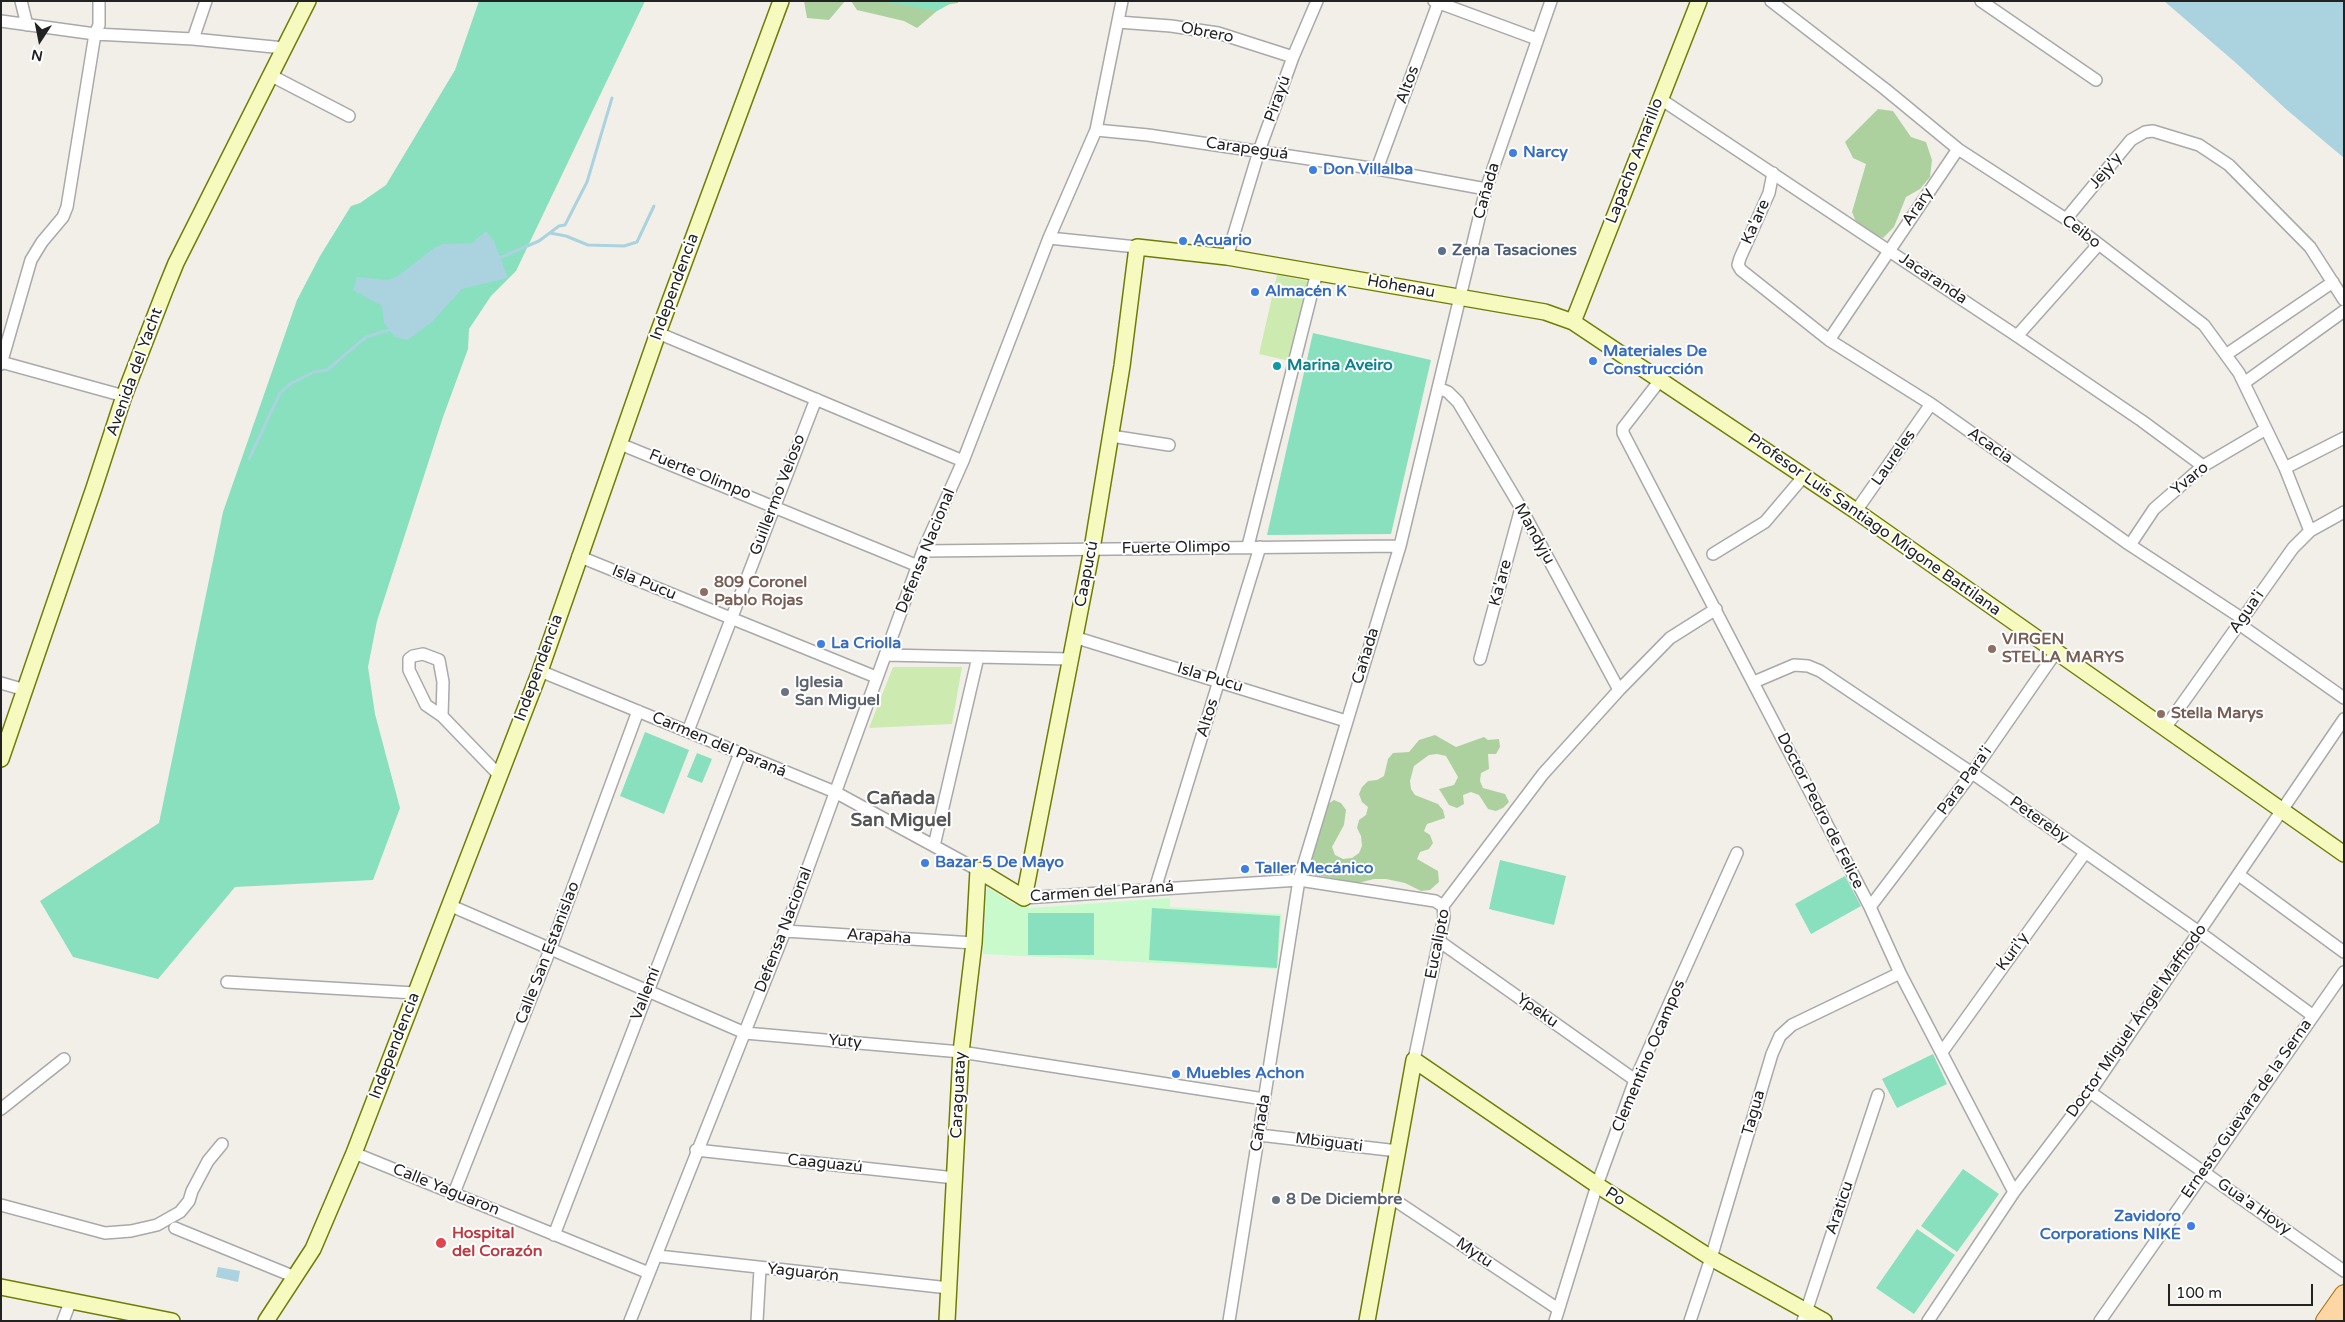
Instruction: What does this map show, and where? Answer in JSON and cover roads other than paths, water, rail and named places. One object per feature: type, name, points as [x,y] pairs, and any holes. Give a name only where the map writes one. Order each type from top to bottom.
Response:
[{"type":"main road","points":[[2325,1321],[2344,1294]]},
{"type":"street","points":[[21,1],[26,25]]},
{"type":"street","points":[[99,1],[99,25],[95,34],[67,207],[63,217],[42,242],[31,260],[1,362],[124,396]]},
{"type":"street","points":[[193,39],[206,1]]},
{"type":"street","name":"Avenida del Yacht","points":[[1,759],[124,396],[176,263],[308,1]]},
{"type":"street","name":"Independencia","points":[[266,1321],[295,1278],[325,1226],[354,1153],[540,671],[578,556],[620,444],[658,333],[781,1]]},
{"type":"street","name":"Defensa Nacional","points":[[630,1321],[649,1273],[658,1256],[696,1150],[785,931],[923,551],[963,462],[1049,238],[1096,130],[1122,1]]},
{"type":"street","name":"Pirayú","points":[[1227,256],[1259,151],[1293,57],[1317,1]]},
{"type":"street","name":"Cañada","points":[[1229,1321],[1298,880],[1400,546],[1486,189],[1551,1]]},
{"type":"street","name":"Lapacho Amarillo","points":[[1573,322],[1659,98],[1699,1]]},
{"type":"street","name":"Ceibo","points":[[1771,1],[1958,149],[2066,219],[2198,320],[2226,354],[2244,384],[2285,468],[2310,531]]},
{"type":"street","points":[[1981,1],[2096,80]]},
{"type":"street","points":[[1437,2],[1538,39]]},
{"type":"street","name":"Altos","points":[[1377,169],[1437,2]]},
{"type":"street","points":[[1,21],[95,34],[193,39],[284,48]]},
{"type":"street","name":"Obrero","points":[[1118,22],[1172,26],[1218,33],[1293,57]]},
{"type":"street","points":[[270,75],[349,116]]},
{"type":"street","name":"Jacaranda","points":[[1659,98],[2017,336],[2142,421],[2203,466]]},
{"type":"street","name":"Carapeguá","points":[[1096,130],[1259,151],[1377,169],[1486,189]]},
{"type":"street","name":"Jejy'y","points":[[2066,219],[2131,140],[2145,132],[2153,131],[2199,145],[2229,165],[2291,225],[2310,247],[2333,282]]},
{"type":"street","name":"Arary","points":[[1828,340],[1958,149]]},
{"type":"street","name":"Ka'are","points":[[1741,270],[1738,264],[1740,258],[1768,193],[1774,173]]},
{"type":"street","name":"Hohenau","points":[[1049,238],[1227,256],[1545,312],[1573,322]]},
{"type":"street","points":[[2017,336],[2098,245]]},
{"type":"street","name":"Caapucú","points":[[1024,898],[1092,549],[1127,334],[1137,247]]},
{"type":"street","name":"Acacia","points":[[1741,270],[1828,340],[1931,404],[2241,622],[2344,698]]},
{"type":"street","points":[[1248,546],[1317,272]]},
{"type":"street","points":[[2226,354],[2333,282],[2344,300]]},
{"type":"street","points":[[2244,384],[2344,311]]},
{"type":"street","name":"Profesor Luis Santiago Migone Battilana","points":[[1573,322],[1856,511],[2282,811],[2342,850]]},
{"type":"street","points":[[658,333],[963,462]]},
{"type":"street","name":"Doctor Pedro de Felice","points":[[1661,379],[1623,431],[1870,907],[1900,973],[2014,1192]]},
{"type":"street","name":"Mandyju","points":[[1438,388],[1448,392],[1458,402],[1521,508],[1619,690]]},
{"type":"street","name":"Guillermo Veloso","points":[[688,731],[816,399]]},
{"type":"street","name":"Laureles","points":[[1856,511],[1931,404]]},
{"type":"street","name":"Yvaro","points":[[2130,545],[2154,509],[2203,466],[2266,430]]},
{"type":"street","points":[[1110,436],[1169,444]]},
{"type":"street","points":[[2285,468],[2344,438]]},
{"type":"street","name":"Fuerte Olimpo","points":[[620,444],[774,505],[918,566]]},
{"type":"street","points":[[1714,554],[1765,522],[1804,476]]},
{"type":"street","name":"Ka'are","points":[[1480,659],[1521,508]]},
{"type":"street","name":"Agua'i","points":[[2165,728],[2293,548],[2310,531],[2344,512]]},
{"type":"street","name":"Fuerte Olimpo","points":[[923,551],[1248,546],[1400,546]]},
{"type":"street","name":"Altos","points":[[1155,889],[1260,547]]},
{"type":"street","name":"Isla Pucu","points":[[578,556],[876,677]]},
{"type":"street","name":"Eucalipto","points":[[1367,1321],[1414,1060],[1444,917],[1443,906],[1543,774],[1619,690],[1670,638],[1716,609]]},
{"type":"street","name":"Isla Pucu","points":[[1074,637],[1346,721]]},
{"type":"street","name":"Para Para'i","points":[[1870,907],[1972,773],[2056,652]]},
{"type":"street","points":[[442,716],[442,672],[439,660],[432,655],[413,656],[409,660],[409,670],[415,686],[426,705],[442,716],[499,775]]},
{"type":"street","points":[[885,655],[1070,659]]},
{"type":"street","points":[[934,846],[978,657]]},
{"type":"street","name":"Petereby","points":[[1754,682],[1794,666],[1808,666],[1820,671],[1972,773],[2199,932],[2312,1015]]},
{"type":"street","name":"Carmen del Paraná","points":[[540,671],[835,792],[978,870],[1024,898],[1298,880],[1435,901],[1443,906]]},
{"type":"street","points":[[1,683],[25,690]]},
{"type":"street","name":"Calle San Estanislao","points":[[454,1193],[550,950],[638,711]]},
{"type":"street","name":"Doctor Miguel Ángel Maffiodo","points":[[1928,1321],[2014,1192],[2090,1092],[2344,720]]},
{"type":"street","name":"Vallemí","points":[[554,1235],[646,991],[740,754]]},
{"type":"street","name":"Clementino Ocampos","points":[[1557,1315],[1598,1185],[1635,1080],[1737,853]]},
{"type":"street","name":"Kuri'y","points":[[1942,1052],[2085,853]]},
{"type":"street","name":"Caraguatay","points":[[947,1321],[961,1052],[974,943],[978,870]]},
{"type":"street","points":[[2239,875],[2344,952]]},
{"type":"street","name":"Yuty","points":[[449,905],[745,1033],[961,1052],[1264,1099]]},
{"type":"street","name":"Arapaha","points":[[785,931],[974,943]]},
{"type":"street","name":"Ypeku","points":[[1439,941],[1635,1080]]},
{"type":"street","name":"Ernesto Guevara de la Serna","points":[[2100,1321],[2312,1015],[2344,972]]},
{"type":"street","name":"Tagua","points":[[1690,1321],[1711,1258],[1772,1054],[1780,1036],[1792,1025],[1900,973]]},
{"type":"street","points":[[227,982],[415,993]]},
{"type":"street","points":[[1,1109],[64,1060]]},
{"type":"street","name":"Po","points":[[1414,1060],[1598,1185],[1711,1258],[1804,1315],[1824,1321]]},
{"type":"street","name":"Gua'a Hovy","points":[[2090,1092],[2344,1271]]},
{"type":"street","name":"Araticu","points":[[1804,1315],[1878,1095]]},
{"type":"street","name":"Mbiguati","points":[[1259,1136],[1398,1151]]},
{"type":"street","points":[[1,1205],[105,1233],[131,1231],[157,1225],[180,1212],[189,1201],[192,1191],[208,1161],[222,1144]]},
{"type":"street","name":"Caaguazú","points":[[696,1150],[955,1178]]},
{"type":"street","name":"Calle Yaguaron","points":[[354,1153],[649,1273]]},
{"type":"street","name":"Mytu","points":[[1390,1197],[1557,1315]]},
{"type":"street","points":[[176,1228],[295,1278]]},
{"type":"street","name":"Yaguarón","points":[[658,1256],[760,1269],[949,1288]]},
{"type":"street","points":[[757,1321],[760,1269]]},
{"type":"street","points":[[1,1287],[172,1321]]},
{"type":"street","points":[[62,1321],[71,1300]]},
{"type":"water","points":[[2164,1],[2344,1],[2344,158],[2287,110]]},
{"type":"water","points":[[486,231],[494,241],[508,278],[462,289],[432,322],[408,340],[395,337],[390,331],[384,323],[382,306],[353,290],[357,277],[388,280],[398,276],[434,248],[443,244],[472,243]]},
{"type":"water","points":[[218,1267],[240,1271],[238,1282],[216,1277]]},
{"type":"waterway","points":[[497,259],[539,241],[559,226],[565,225],[587,182],[612,98]]},
{"type":"waterway","points":[[550,233],[566,236],[588,245],[624,246],[637,242],[654,206]]},
{"type":"waterway","points":[[249,459],[280,393],[290,384],[314,372],[327,370],[366,337],[392,329]]},
{"type":"place","name":"Narcy","points":[[1513,153]]},
{"type":"place","name":"Don Villalba","points":[[1313,170]]},
{"type":"place","name":"Acuario","points":[[1183,241]]},
{"type":"place","name":"Zena Tasaciones","points":[[1442,251]]},
{"type":"place","name":"Almacén K","points":[[1255,292]]},
{"type":"place","name":"Materiales De Construcción","points":[[1593,361]]},
{"type":"place","name":"Marina Aveiro","points":[[1277,366]]},
{"type":"place","name":"809 Coronel Pablo Rojas","points":[[704,592]]},
{"type":"place","name":"La Criolla","points":[[821,644]]},
{"type":"place","name":"VIRGEN STELLA MARYS","points":[[1992,649]]},
{"type":"place","name":"Iglesia San Miguel","points":[[785,692]]},
{"type":"place","name":"Stella Marys","points":[[2161,714]]},
{"type":"place","name":"Bazar 5 De Mayo","points":[[925,863]]},
{"type":"place","name":"Taller Mecánico","points":[[1245,869]]},
{"type":"place","name":"Muebles Achon","points":[[1176,1074]]},
{"type":"place","name":"8 De Diciembre","points":[[1276,1200]]},
{"type":"place","name":"Zavidoro Corporations NIKE","points":[[2191,1226]]},
{"type":"place","name":"Hospital del Corazón","points":[[441,1243]]},
{"type":"district","name":"Cañada San Miguel","points":[[901,810]]}]
